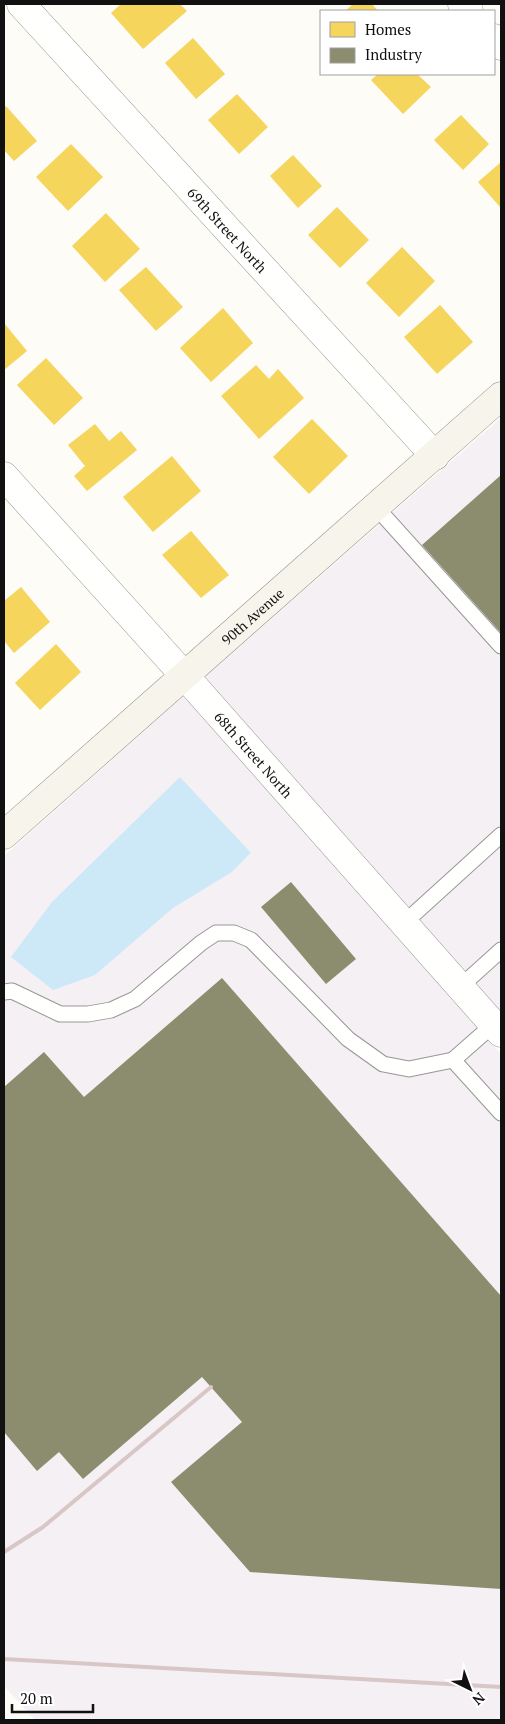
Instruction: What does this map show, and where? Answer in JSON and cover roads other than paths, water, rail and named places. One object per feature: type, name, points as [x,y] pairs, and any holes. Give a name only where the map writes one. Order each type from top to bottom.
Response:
[{"type":"street","name":"69th Street North","points":[[21,4],[435,456]]},
{"type":"street","name":"90th Avenue","points":[[4,835],[501,397]]},
{"type":"street","name":"68th Street North","points":[[4,476],[184,675],[497,1028]]},
{"type":"lane","points":[[376,507],[501,646]]},
{"type":"lane","points":[[404,923],[501,835]]},
{"type":"lane","points":[[4,992],[12,991],[60,1014],[88,1014],[111,1010],[135,999],[201,943],[216,933],[234,932],[251,940],[348,1039],[383,1064],[409,1069],[453,1060],[497,1028]]},
{"type":"lane","points":[[460,987],[501,950]]},
{"type":"lane","points":[[453,1060],[501,1113]]},
{"type":"water","points":[[180,777],[251,853],[232,872],[173,908],[95,975],[53,990],[11,957],[52,902]]},
{"type":"railway","points":[[4,1552],[43,1527],[211,1387]]},
{"type":"railway","points":[[4,1659],[501,1687]]}]
